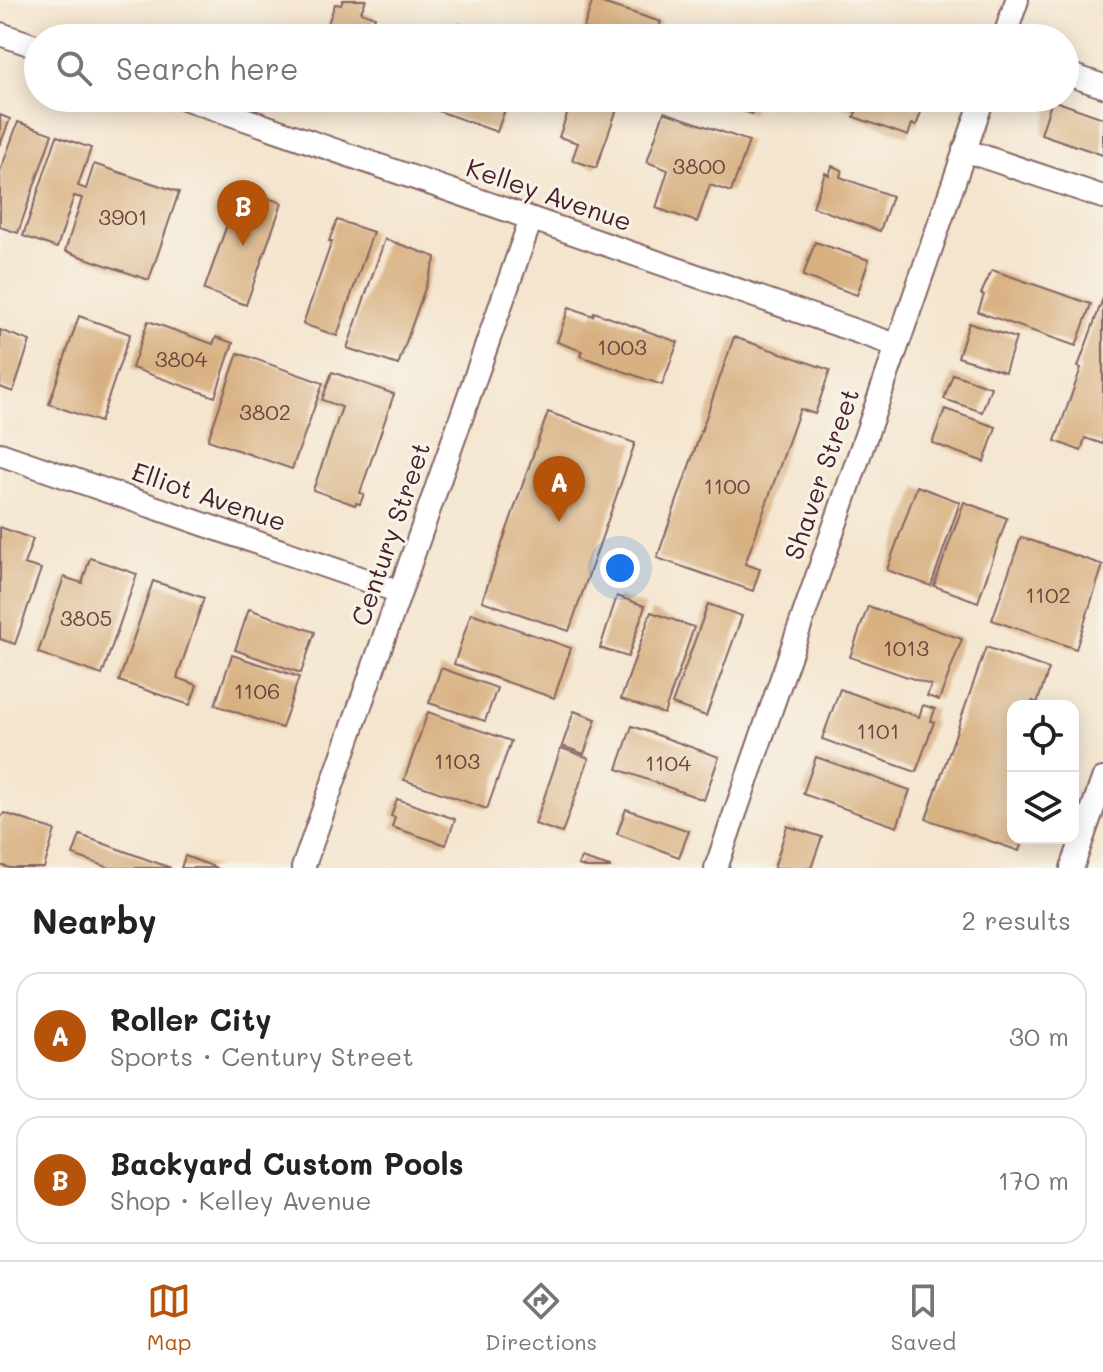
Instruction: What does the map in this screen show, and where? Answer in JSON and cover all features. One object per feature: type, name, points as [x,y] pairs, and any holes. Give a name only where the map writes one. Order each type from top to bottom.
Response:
[{"type":"street","points":[[1009,24],[1017,0]]},
{"type":"street","points":[[0,34],[24,42]]},
{"type":"street","points":[[1079,78],[1103,86]]},
{"type":"street","name":"Kelley Avenue","points":[[224,112],[896,345]]},
{"type":"street","name":"Shaver Street","points":[[716,868],[978,112]]},
{"type":"street","points":[[964,150],[1103,197]]},
{"type":"street","name":"Century Street","points":[[303,868],[531,219]]},
{"type":"street","name":"Elliot Avenue","points":[[0,454],[400,592]]},
{"type":"street","points":[[1072,868],[1103,779]]},
{"type":"building","points":[[343,0],[366,0],[361,12],[375,17],[372,24],[328,24],[335,4],[341,5]]},
{"type":"building","points":[[593,0],[661,22],[660,24],[585,24]]},
{"type":"building","points":[[1079,110],[1103,118],[1103,155],[1041,134],[1048,112],[1079,112]]},
{"type":"building","points":[[441,112],[504,112],[497,132]]},
{"type":"building","points":[[568,112],[616,112],[596,168],[572,160],[578,143],[559,137]]},
{"type":"building","points":[[664,112],[749,141],[731,192],[710,185],[697,222],[656,208],[668,170],[647,162]]},
{"type":"building","points":[[856,112],[921,112],[908,136],[854,117]]},
{"type":"building","points":[[0,115],[10,119],[0,145]]},
{"type":"building","points":[[18,122],[52,134],[18,233],[0,227],[0,172]]},
{"type":"building","points":[[57,136],[91,148],[78,186],[86,189],[94,164],[179,192],[149,280],[65,251],[82,198],[74,196],[57,248],[23,236]]},
{"type":"building","points":[[832,166],[842,170],[840,177],[892,196],[880,231],[813,207],[825,173],[829,175]]},
{"type":"building","points":[[240,188],[282,203],[246,305],[204,290]]},
{"type":"building","points":[[337,220],[373,232],[337,336],[303,324]]},
{"type":"building","points":[[385,239],[436,257],[398,365],[347,348]]},
{"type":"building","points":[[815,242],[869,260],[857,295],[803,276]]},
{"type":"building","points":[[992,270],[1091,304],[1076,346],[978,312],[984,295],[981,294]]},
{"type":"building","points":[[1103,298],[1103,444],[1085,438],[1081,451],[1055,441]]},
{"type":"building","points":[[569,307],[593,316],[594,312],[678,342],[662,385],[580,356],[582,351],[557,342]]},
{"type":"building","points":[[79,316],[130,334],[100,422],[49,404]]},
{"type":"building","points":[[148,321],[213,344],[216,337],[233,343],[215,397],[132,368]]},
{"type":"building","points":[[969,323],[1016,338],[1005,372],[958,357]]},
{"type":"building","points":[[0,330],[30,341],[13,392],[0,387]]},
{"type":"building","points":[[734,337],[830,370],[815,414],[800,409],[745,564],[760,569],[753,591],[657,558]]},
{"type":"building","points":[[238,353],[323,383],[292,469],[208,440]]},
{"type":"building","points":[[332,372],[394,394],[360,493],[364,494],[360,504],[355,505],[313,490],[342,407],[322,400]]},
{"type":"building","points":[[953,374],[991,387],[982,412],[944,399]]},
{"type":"building","points":[[945,409],[996,427],[984,462],[932,443]]},
{"type":"building","points":[[548,412],[635,443],[569,631],[482,601]]},
{"type":"building","points":[[917,486],[960,502],[931,586],[887,570]]},
{"type":"building","points":[[964,502],[1007,518],[978,602],[934,586]]},
{"type":"building","points":[[0,527],[33,539],[24,564],[41,569],[15,644],[0,639]]},
{"type":"building","points":[[1021,537],[1103,565],[1076,649],[992,620]]},
{"type":"building","points":[[90,558],[137,574],[102,675],[38,653],[64,577],[82,583]]},
{"type":"building","points":[[153,581],[204,598],[177,678],[197,685],[190,705],[119,681]]},
{"type":"building","points":[[617,596],[645,606],[628,657],[600,648]]},
{"type":"building","points":[[708,604],[742,616],[706,716],[672,704]]},
{"type":"building","points":[[868,606],[962,639],[939,700],[927,696],[931,685],[850,657]]},
{"type":"building","points":[[249,609],[315,632],[301,673],[235,650]]},
{"type":"building","points":[[651,612],[694,627],[664,714],[621,699]]},
{"type":"building","points":[[471,613],[571,648],[554,698],[454,664]]},
{"type":"building","points":[[986,647],[1049,669],[1038,700],[1007,700],[1007,844],[1021,844],[1019,851],[926,819]]},
{"type":"building","points":[[232,655],[299,677],[282,728],[215,705]]},
{"type":"building","points":[[441,668],[497,688],[485,721],[429,703]]},
{"type":"building","points":[[840,689],[919,717],[923,705],[935,709],[931,721],[934,722],[916,772],[822,739]]},
{"type":"building","points":[[574,711],[596,719],[584,754],[562,746]]},
{"type":"building","points":[[428,712],[511,741],[487,809],[404,780]]},
{"type":"building","points":[[632,726],[719,757],[704,800],[617,769]]},
{"type":"building","points":[[561,748],[589,758],[562,833],[535,824]]},
{"type":"building","points":[[816,757],[910,790],[897,827],[803,794]]},
{"type":"building","points":[[397,799],[455,819],[446,845],[392,827],[395,817],[391,816]]},
{"type":"building","points":[[626,809],[689,831],[679,857],[617,834]]},
{"type":"building","points":[[4,813],[55,830],[44,868],[0,865],[0,819]]},
{"type":"building","points":[[787,826],[822,837],[811,868],[774,868]]},
{"type":"building","points":[[80,835],[171,868],[110,868],[73,855]]},
{"type":"building","points":[[185,856],[217,868],[181,868]]},
{"type":"building","points":[[581,858],[610,867],[610,868],[578,865]]},
{"type":"place","name":"Backyard Custom Pools","points":[[243,246]]},
{"type":"place","name":"Roller City","points":[[559,522]]}]
